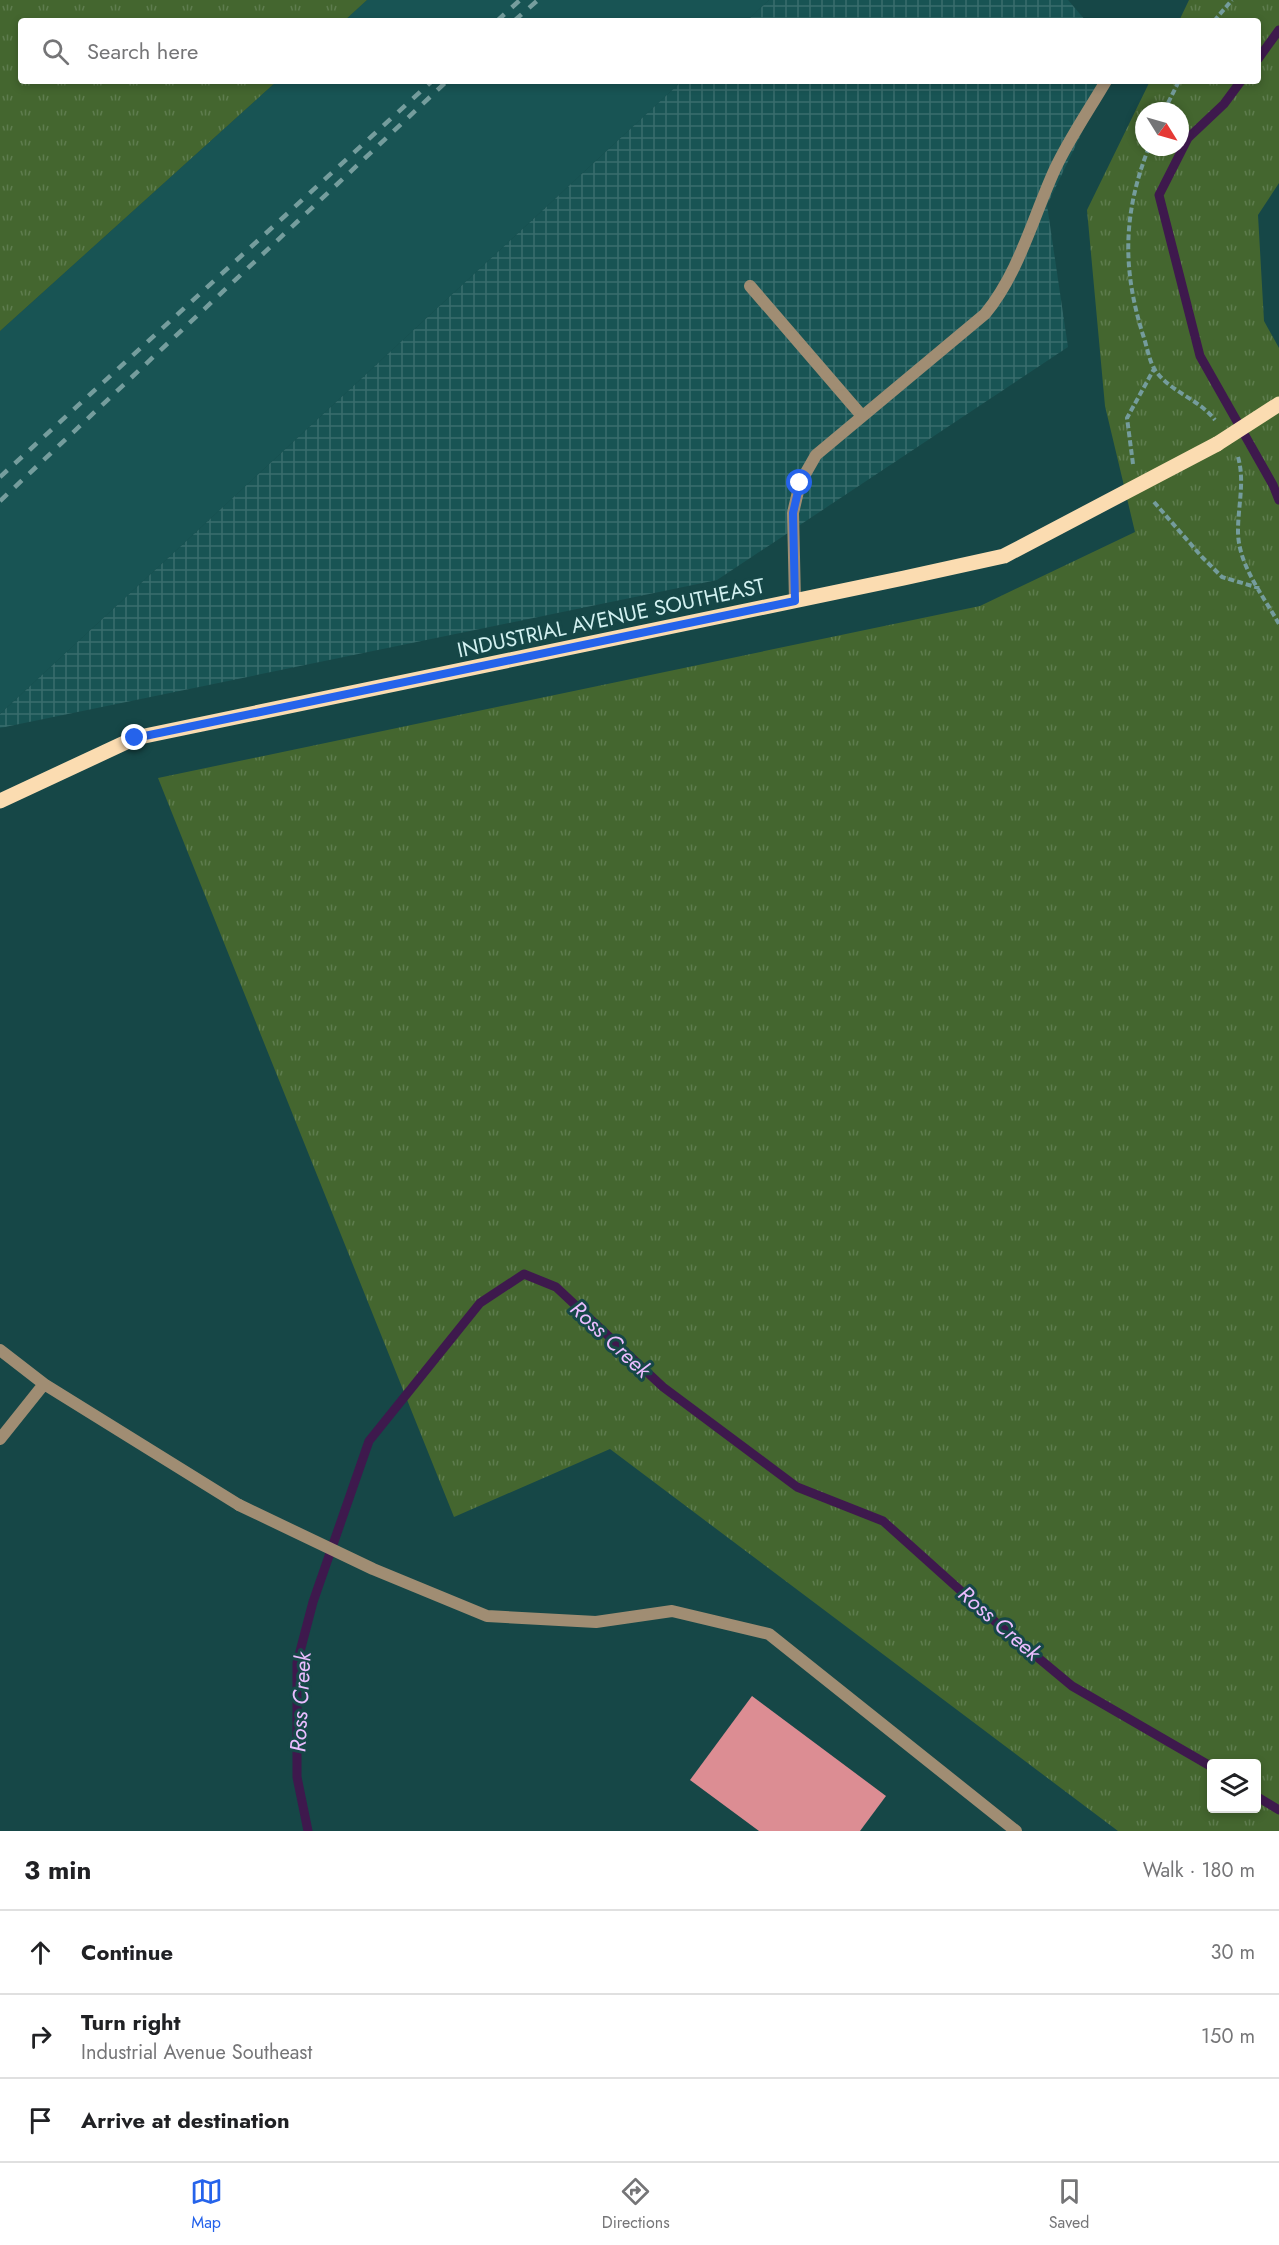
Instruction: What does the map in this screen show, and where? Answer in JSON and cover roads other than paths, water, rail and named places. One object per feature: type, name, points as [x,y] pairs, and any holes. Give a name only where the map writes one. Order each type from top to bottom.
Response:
[{"type":"main road","name":"INDUSTRIAL AVENUE SOUTHEAST","points":[[0,801],[135,738],[1004,556],[1217,444],[1279,404]]},
{"type":"street","points":[[795,601],[793,513],[800,483],[816,454],[985,314],[996,302],[1056,167],[1104,84]]},
{"type":"street","points":[[750,286],[862,416]]},
{"type":"street","points":[[0,1350],[44,1384],[239,1505],[374,1569],[487,1616],[596,1622],[672,1611],[769,1634],[1016,1831]]},
{"type":"street","points":[[0,1439],[44,1384]]},
{"type":"waterway","points":[[1261,55],[1279,30]]},
{"type":"waterway","points":[[1239,84],[1224,104],[1188,138],[1159,195],[1200,356],[1273,485],[1279,500]]},
{"type":"waterway","name":"Ross Creek","points":[[308,1831],[297,1777],[297,1663],[313,1602],[369,1441],[480,1303],[524,1274],[556,1287],[663,1387],[797,1487],[883,1521],[1000,1626],[1072,1686],[1207,1764]]},
{"type":"waterway","name":"Ross Creek","points":[[1261,1799],[1279,1810]]},
{"type":"railway","points":[[500,18],[520,0]]},
{"type":"railway","points":[[517,18],[538,0]]},
{"type":"railway","points":[[0,477],[429,84]]},
{"type":"railway","points":[[0,501],[444,84]]}]
